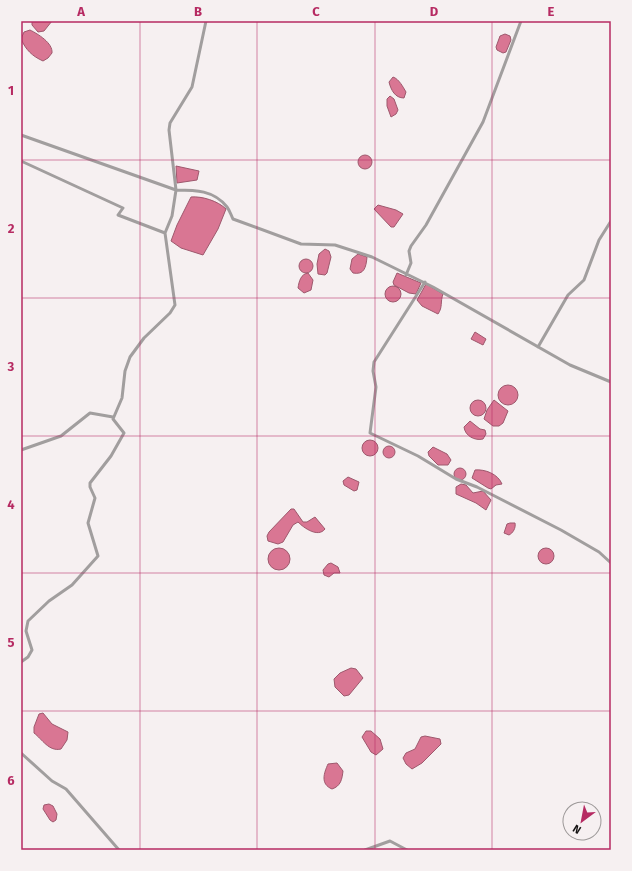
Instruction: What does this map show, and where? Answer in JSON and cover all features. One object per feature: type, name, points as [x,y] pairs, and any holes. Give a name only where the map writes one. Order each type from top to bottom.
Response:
[{"type":"street","points":[[21,662],[28,657],[32,650],[26,631],[28,621],[50,601],[72,585],[98,556],[88,523],[95,498],[90,487],[90,483],[111,456],[124,433],[114,421],[113,417],[122,398],[125,371],[130,357],[144,338],[170,313],[175,305],[165,232],[172,216],[176,190],[169,130],[170,123],[192,87],[206,21]]},
{"type":"street","points":[[406,275],[411,263],[409,251],[411,246],[434,211],[486,117],[521,21]]},
{"type":"street","points":[[21,135],[176,190],[201,190],[227,206],[233,219],[264,229],[283,239],[301,244],[335,245],[372,257],[406,275],[424,282],[570,365],[611,382]]},
{"type":"street","points":[[21,161],[123,208],[118,215],[165,232]]},
{"type":"street","points":[[538,347],[568,295],[584,280],[599,240],[611,221]]},
{"type":"street","points":[[424,282],[374,362],[373,371],[376,387],[370,433],[418,456],[456,479],[477,487],[561,530],[599,552],[611,563]]},
{"type":"street","points":[[21,450],[62,436],[90,413],[113,417]]},
{"type":"street","points":[[21,753],[52,781],[69,792],[119,850]]},
{"type":"street","points":[[365,850],[390,841],[407,850]]},
{"type":"shaded area","points":[[32,21],[52,21],[44,31],[38,32],[32,25]]},
{"type":"shaded area","points":[[30,30],[48,42],[52,49],[52,53],[43,61],[30,52],[21,39],[24,32]]},
{"type":"shaded area","points":[[505,34],[510,36],[511,40],[506,52],[503,53],[497,50],[496,47],[500,36]]},
{"type":"shaded area","points":[[393,77],[399,81],[406,92],[404,98],[398,97],[392,91],[389,82]]},
{"type":"shaded area","points":[[390,96],[394,99],[398,110],[396,114],[391,117],[387,106],[387,99]]},
{"type":"shaded area","points":[[365,155],[370,157],[372,162],[370,167],[365,169],[360,167],[358,162],[360,157]]},
{"type":"shaded area","points":[[176,166],[199,171],[197,180],[177,183]]},
{"type":"shaded area","points":[[191,197],[200,197],[210,200],[226,209],[218,229],[203,255],[181,248],[171,241]]},
{"type":"shaded area","points":[[378,205],[396,210],[403,214],[394,227],[391,227],[374,209]]},
{"type":"shaded area","points":[[325,249],[329,251],[331,257],[327,273],[325,275],[318,274],[317,264],[319,254]]},
{"type":"shaded area","points":[[358,254],[367,257],[366,264],[362,272],[353,273],[350,269],[352,259]]},
{"type":"shaded area","points":[[306,259],[311,261],[313,266],[311,271],[306,273],[301,271],[299,266],[301,261]]},
{"type":"shaded area","points":[[308,273],[313,280],[311,290],[304,293],[298,288],[298,285],[302,276]]},
{"type":"shaded area","points":[[397,273],[421,283],[416,294],[409,293],[394,285],[393,282]]},
{"type":"shaded area","points":[[426,284],[443,294],[438,314],[422,306],[417,300]]},
{"type":"shaded area","points":[[393,286],[399,288],[401,294],[399,300],[393,302],[387,300],[385,294],[387,288]]},
{"type":"shaded area","points":[[475,332],[486,339],[483,345],[471,339]]},
{"type":"shaded area","points":[[508,385],[515,388],[518,395],[515,402],[508,405],[501,402],[498,395],[501,388]]},
{"type":"shaded area","points":[[478,400],[484,402],[486,408],[484,414],[478,416],[472,414],[470,408],[472,402]]},
{"type":"shaded area","points":[[494,400],[508,411],[503,423],[499,426],[493,426],[484,419],[487,410]]},
{"type":"shaded area","points":[[470,421],[480,429],[485,430],[486,434],[483,439],[471,437],[466,433],[464,427]]},
{"type":"shaded area","points":[[367,440],[373,440],[378,445],[376,454],[373,456],[367,456],[362,451],[362,445]]},
{"type":"shaded area","points":[[387,446],[391,446],[395,452],[391,458],[387,458],[383,454],[383,450]]},
{"type":"shaded area","points":[[433,447],[447,454],[451,460],[448,465],[438,465],[429,456],[428,452]]},
{"type":"shaded area","points":[[460,468],[464,470],[466,474],[464,478],[460,480],[456,478],[454,474],[456,470]]},
{"type":"shaded area","points":[[475,470],[483,470],[491,473],[498,477],[502,484],[496,485],[491,489],[488,488],[472,478]]},
{"type":"shaded area","points":[[348,477],[359,482],[357,490],[354,491],[344,485],[343,481]]},
{"type":"shaded area","points":[[461,484],[466,485],[473,493],[483,491],[491,500],[486,510],[476,503],[456,494],[456,487]]},
{"type":"shaded area","points":[[291,509],[294,509],[303,522],[307,522],[315,517],[325,529],[319,533],[311,531],[298,522],[293,525],[283,542],[278,544],[268,541],[267,536],[269,532]]},
{"type":"shaded area","points":[[515,523],[515,527],[513,532],[509,535],[504,533],[507,524]]},
{"type":"shaded area","points":[[279,548],[283,549],[289,555],[289,563],[283,569],[279,570],[275,569],[269,563],[268,559],[269,555],[275,549]]},
{"type":"shaded area","points":[[546,548],[553,553],[554,556],[549,563],[546,564],[539,559],[538,556],[543,549]]},
{"type":"shaded area","points":[[331,563],[338,567],[340,573],[334,573],[329,577],[324,575],[323,570],[328,564]]},
{"type":"shaded area","points":[[351,668],[356,669],[363,678],[349,695],[344,696],[335,687],[334,679],[340,673]]},
{"type":"shaded area","points":[[43,713],[52,724],[68,732],[67,740],[61,749],[53,749],[49,747],[34,733],[34,727],[39,714]]},
{"type":"shaded area","points":[[366,731],[371,731],[380,739],[383,749],[376,755],[371,752],[362,737]]},
{"type":"shaded area","points":[[425,736],[440,739],[441,744],[422,763],[412,769],[406,764],[403,758],[406,753],[415,749],[421,737]]},
{"type":"shaded area","points":[[337,763],[343,771],[342,777],[339,784],[332,789],[328,787],[324,781],[324,775],[328,764]]},
{"type":"shaded area","points":[[49,804],[53,806],[57,814],[56,820],[53,822],[43,809],[44,805]]}]
